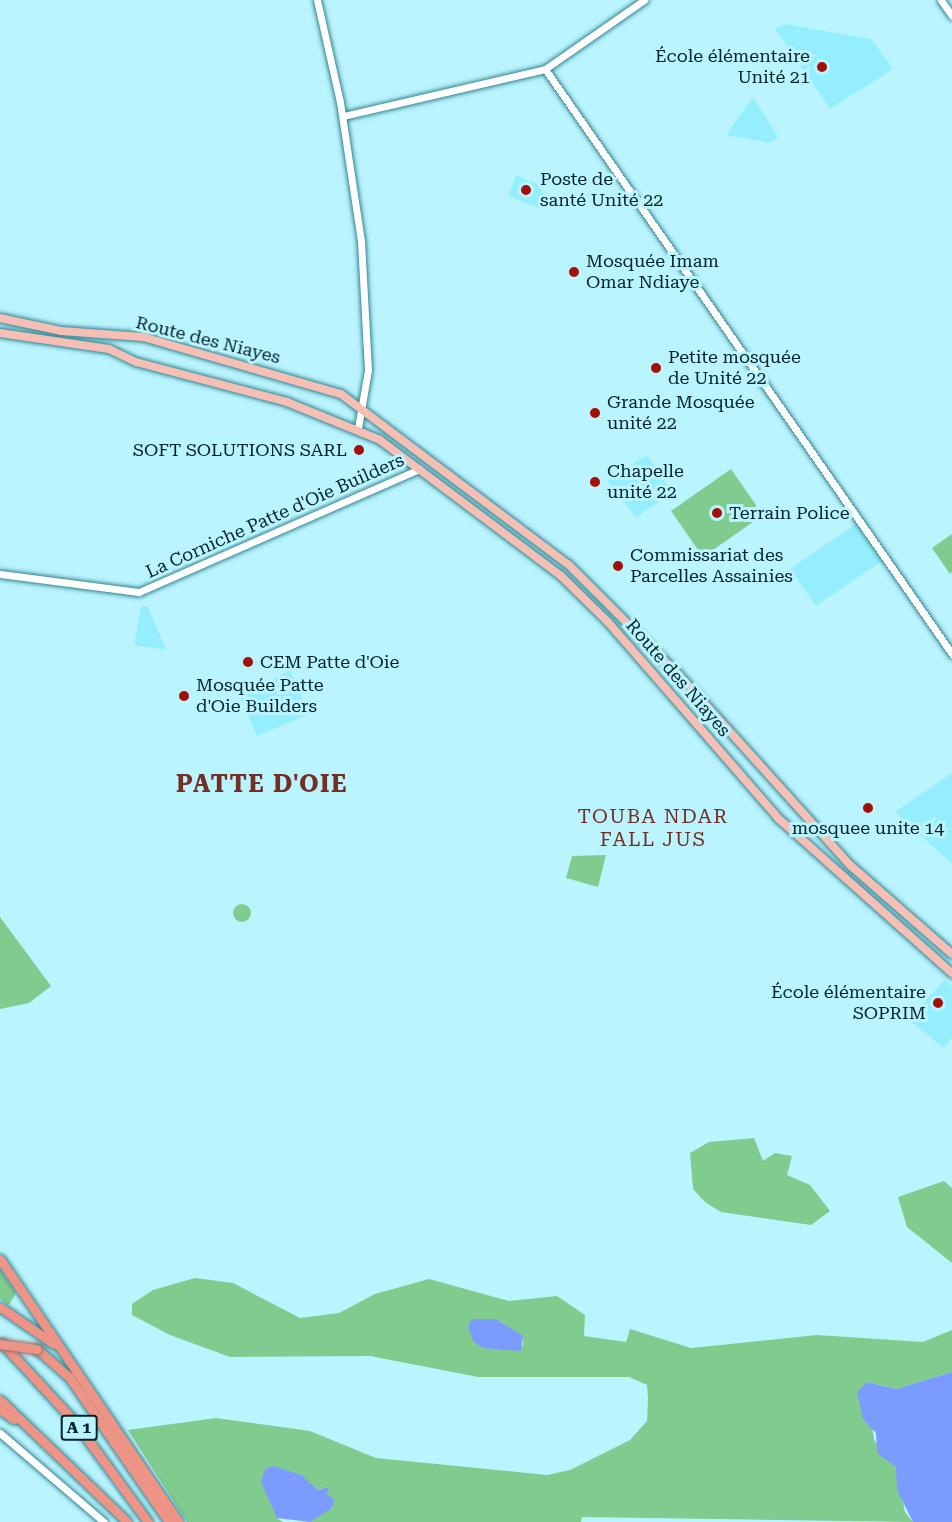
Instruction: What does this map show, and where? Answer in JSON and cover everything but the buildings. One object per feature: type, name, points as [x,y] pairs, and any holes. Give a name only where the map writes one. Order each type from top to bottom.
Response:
[{"type":"highway","points":[[1,1261],[179,1522]]},
{"type":"highway","points":[[0,1307],[62,1351]]},
{"type":"highway","points":[[0,1343],[37,1349],[69,1377],[169,1522]]},
{"type":"highway","name":"A 1","points":[[0,1343],[75,1422],[148,1522]]},
{"type":"highway","points":[[0,1400],[59,1454]]},
{"type":"highway","name":"A 1","points":[[0,1409],[59,1454],[127,1522]]},
{"type":"main road","name":"Route des Niayes","points":[[0,318],[61,331],[143,337],[327,389],[364,412],[584,578],[850,865],[952,954]]},
{"type":"main road","name":"Route des Niayes","points":[[0,333],[109,349],[358,428],[419,469],[561,576],[779,819],[952,973]]},
{"type":"street","points":[[318,0],[343,116],[361,241],[368,355],[364,412],[358,428]]},
{"type":"street","points":[[343,116],[545,69],[644,0]]},
{"type":"street","points":[[941,0],[952,16]]},
{"type":"street","points":[[545,69],[952,654]]},
{"type":"street","name":"La Corniche Patte d'Oie Builders","points":[[0,574],[139,592],[419,469]]},
{"type":"street","points":[[0,1433],[104,1522]]},
{"type":"shaded area","points":[[784,24],[871,39],[893,69],[830,109],[775,29]]},
{"type":"shaded area","points":[[753,97],[778,137],[770,143],[726,135]]},
{"type":"shaded area","name":"Poste de santé Unité 22","points":[[516,175],[538,185],[548,201],[545,210],[508,196]]},
{"type":"shaded area","points":[[647,455],[672,493],[636,517],[607,481]]},
{"type":"shaded area","points":[[856,524],[882,561],[816,606],[790,569]]},
{"type":"shaded area","points":[[141,606],[148,607],[166,650],[134,645]]},
{"type":"shaded area","points":[[290,670],[309,714],[257,736],[240,697]]},
{"type":"shaded area","points":[[952,773],[952,864],[895,812]]},
{"type":"shaded area","name":"École élémentaire SOPRIM","points":[[944,980],[952,986],[952,1037],[944,1048],[909,1020]]},
{"type":"green space","name":"Terrain Police","points":[[731,469],[763,515],[703,557],[671,511]]},
{"type":"green space","points":[[952,534],[952,572],[950,574],[932,548]]},
{"type":"green space","points":[[606,855],[598,887],[566,878],[572,856]]},
{"type":"green space","points":[[242,904],[248,907],[251,913],[248,919],[242,922],[236,919],[233,913],[236,907]]},
{"type":"green space","points":[[0,917],[51,986],[29,1003],[0,1009]]},
{"type":"green space","points":[[754,1138],[763,1161],[775,1153],[792,1156],[787,1175],[810,1185],[830,1211],[811,1225],[721,1212],[705,1202],[693,1189],[690,1153],[709,1142]]},
{"type":"green space","points":[[944,1181],[952,1188],[952,1263],[907,1227],[898,1197]]},
{"type":"green space","points":[[0,1269],[16,1293],[9,1305],[0,1299]]},
{"type":"green space","points":[[195,1278],[233,1283],[300,1318],[339,1313],[375,1294],[429,1279],[509,1301],[557,1296],[585,1315],[584,1336],[626,1342],[630,1329],[691,1348],[817,1335],[923,1342],[952,1330],[952,1372],[896,1389],[867,1382],[874,1440],[896,1467],[905,1512],[913,1522],[582,1517],[581,1522],[310,1522],[335,1501],[327,1494],[328,1487],[318,1490],[302,1475],[275,1468],[277,1518],[283,1522],[187,1522],[128,1430],[216,1418],[310,1431],[376,1458],[547,1475],[570,1470],[630,1440],[647,1421],[647,1385],[629,1377],[478,1377],[370,1356],[230,1357],[170,1335],[132,1315],[132,1304],[153,1290]],"holes":[[[475,1320],[500,1321],[523,1339],[523,1346],[483,1348]]]},
{"type":"water","points":[[472,1319],[496,1319],[523,1336],[521,1351],[483,1348],[473,1341],[468,1327]]},
{"type":"water","points":[[952,1372],[952,1522],[913,1522],[897,1490],[896,1467],[877,1453],[876,1433],[863,1419],[857,1392],[867,1382],[896,1389]]},
{"type":"water","points":[[273,1466],[302,1475],[318,1490],[329,1487],[327,1494],[335,1500],[331,1509],[310,1522],[277,1518],[261,1482],[265,1469]]},
{"type":"place","name":"École élémentaire Unité 21","points":[[822,67]]},
{"type":"place","name":"Poste de santé Unité 22","points":[[526,190]]},
{"type":"place","name":"Mosquée Imam Omar Ndiaye","points":[[574,272]]},
{"type":"place","name":"Petite mosquée de Unité 22","points":[[656,368]]},
{"type":"place","name":"Grande Mosquée unité 22","points":[[595,413]]},
{"type":"place","name":"SOFT SOLUTIONS SARL","points":[[359,450]]},
{"type":"place","name":"Chapelle unité 22","points":[[595,482]]},
{"type":"place","name":"Terrain Police","points":[[717,513]]},
{"type":"place","name":"Commissariat des Parcelles Assainies","points":[[618,566]]},
{"type":"place","name":"CEM Patte d'Oie","points":[[248,662]]},
{"type":"place","name":"Mosquée Patte d'Oie Builders","points":[[184,696]]},
{"type":"place","name":"mosquee unite 14","points":[[868,808]]},
{"type":"place","name":"École élémentaire SOPRIM","points":[[938,1003]]},
{"type":"district","name":"PATTE D'OIE","points":[[262,785]]},
{"type":"district","name":"TOUBA NDAR FALL JUS","points":[[653,828]]}]
